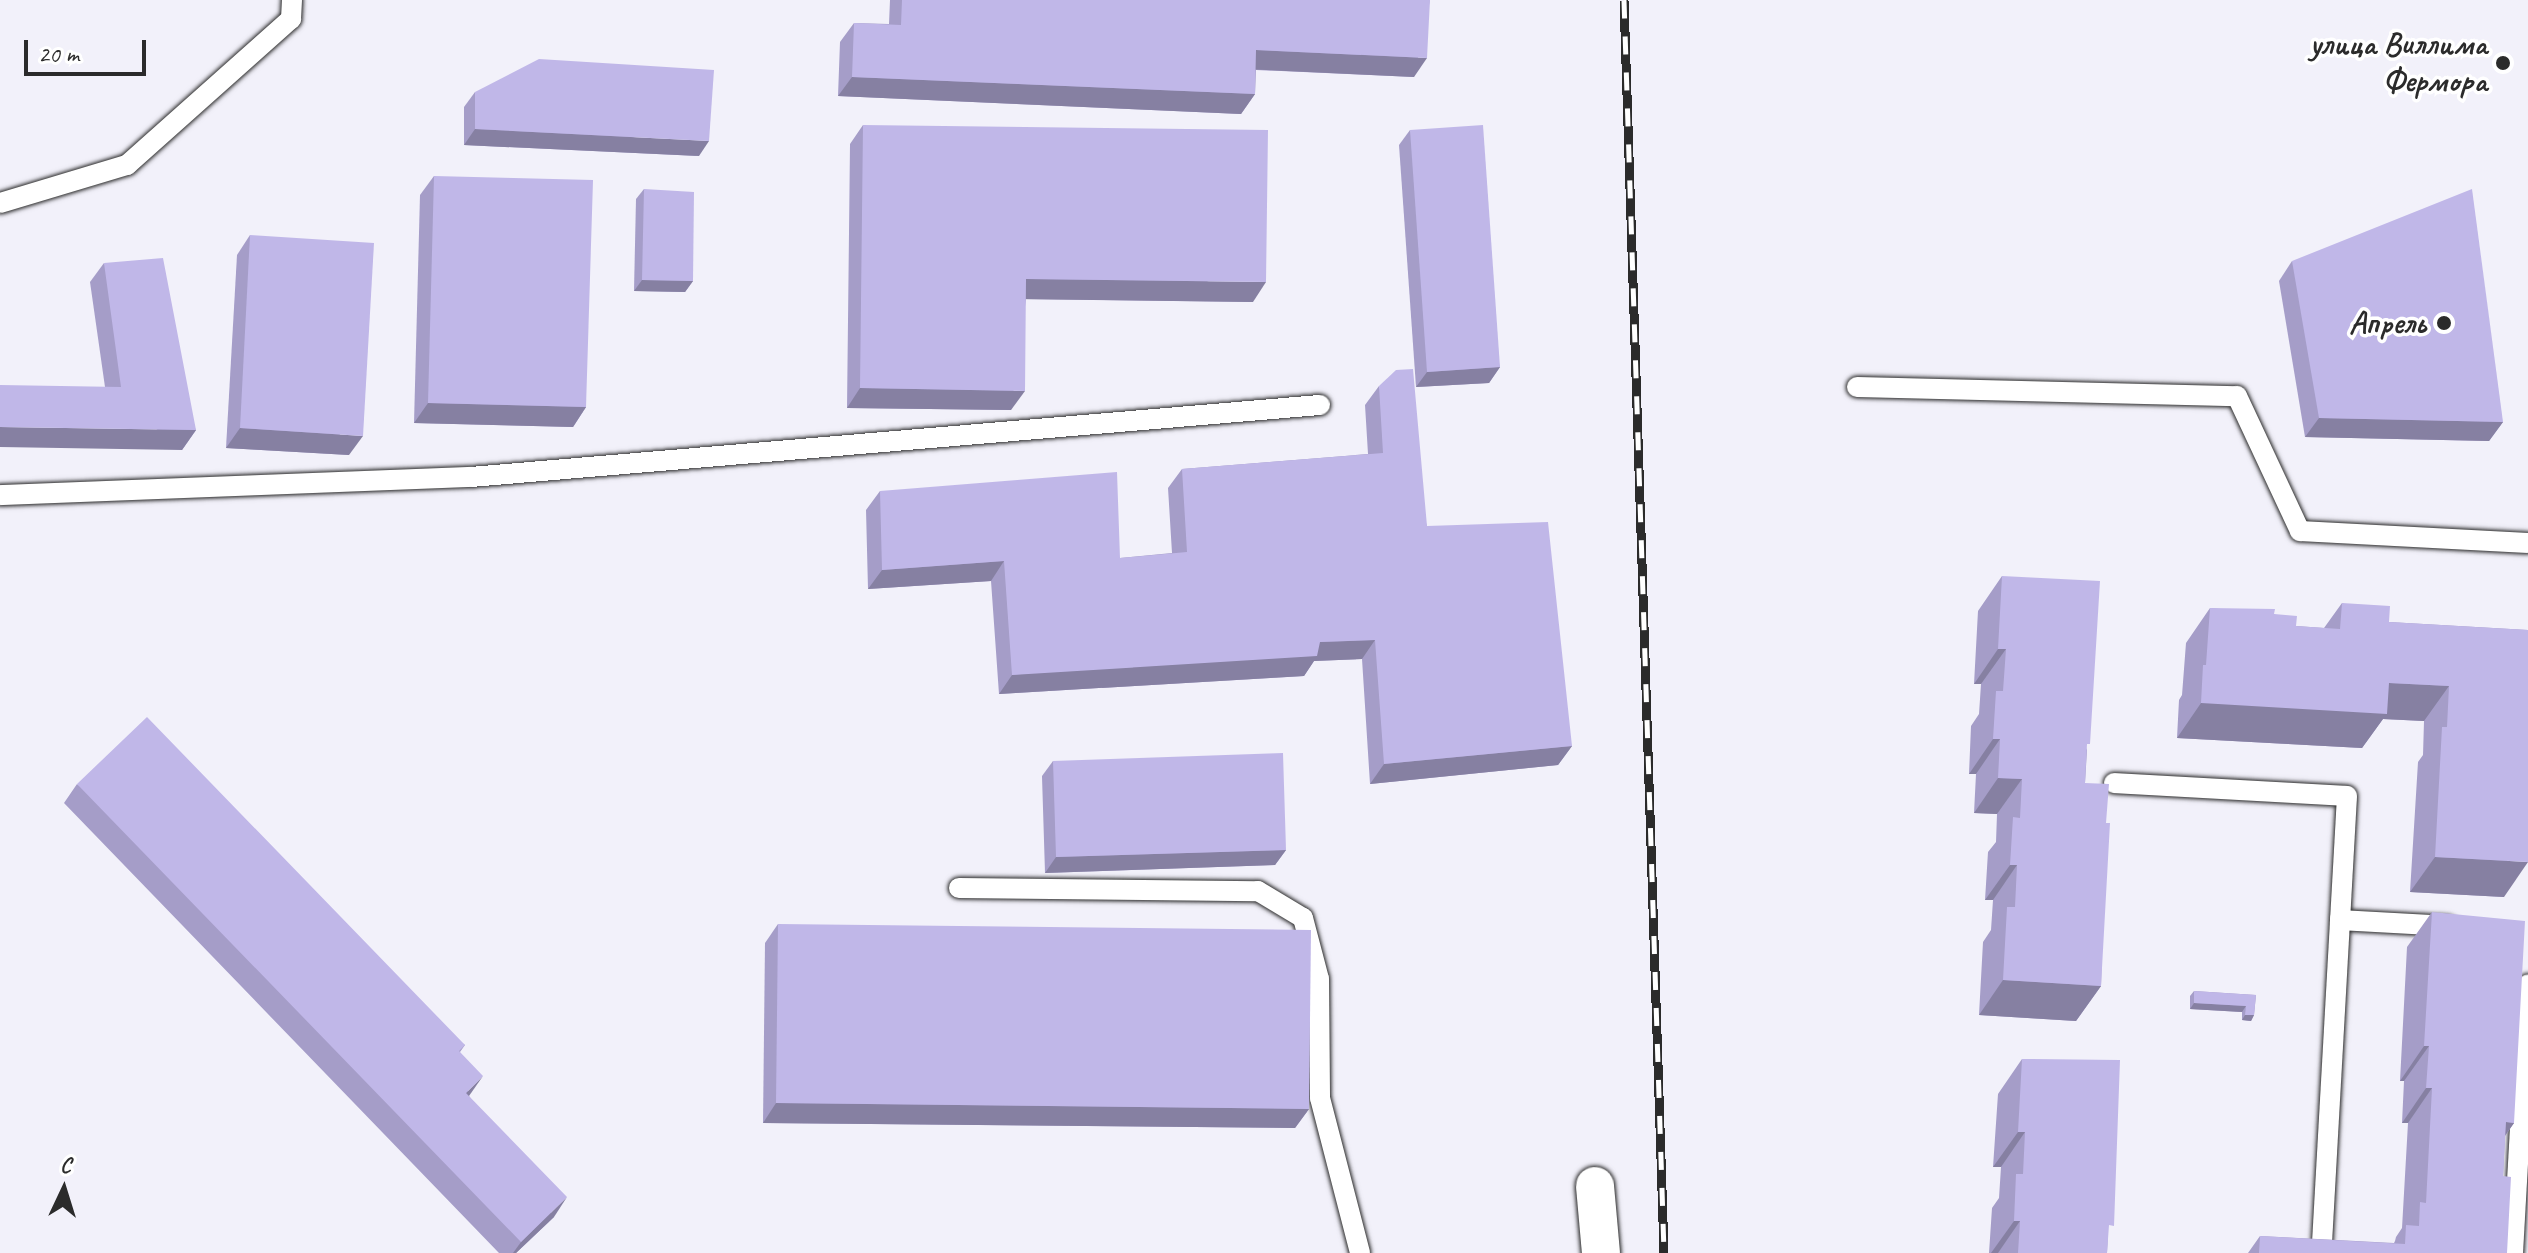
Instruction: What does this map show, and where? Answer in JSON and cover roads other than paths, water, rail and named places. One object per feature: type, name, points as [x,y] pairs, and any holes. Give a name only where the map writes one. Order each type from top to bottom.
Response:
[{"type":"street","points":[[1595,1186],[1601,1253]]},
{"type":"lane","points":[[0,203],[127,165],[291,19],[292,0]]},
{"type":"lane","points":[[1857,387],[2237,396],[2300,531],[2528,543]]},
{"type":"lane","points":[[0,495],[471,477],[1320,405]]},
{"type":"lane","points":[[2114,783],[2347,796],[2322,1243]]},
{"type":"lane","points":[[959,888],[1258,891],[1303,918],[1319,979],[1320,1098],[1360,1253]]},
{"type":"lane","points":[[2340,920],[2465,927]]},
{"type":"lane","points":[[2513,1253],[2528,984]]},
{"type":"railway","points":[[1624,0],[1664,1253]]},
{"type":"place","name":"улица Виллима Фермора","points":[[2503,63]]},
{"type":"place","name":"Апрель","points":[[2444,323]]}]
